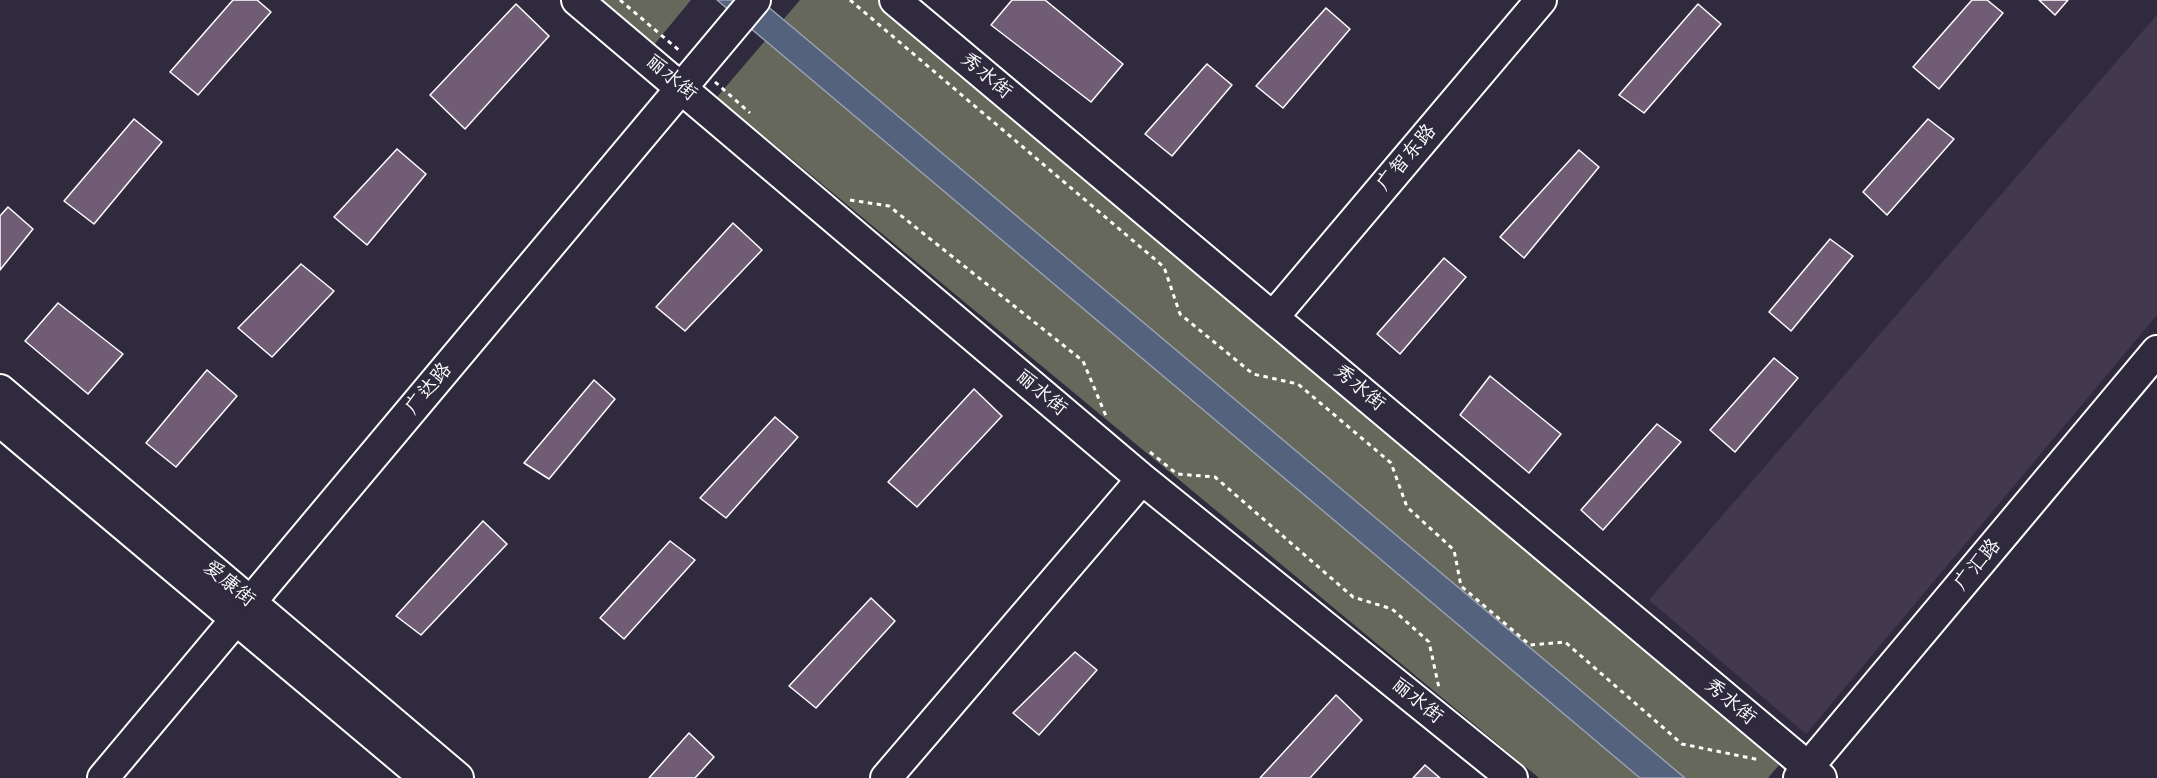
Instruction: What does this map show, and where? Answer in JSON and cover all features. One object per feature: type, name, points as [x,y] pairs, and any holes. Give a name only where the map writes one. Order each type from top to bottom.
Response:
[{"type":"main road","name":"丽水街","points":[[577,0],[683,72],[1142,479],[1512,778]]},
{"type":"main road","name":"秀水街","points":[[895,0],[1274,316],[1813,775]]},
{"type":"main road","name":"广智东路","points":[[1274,316],[1541,0]]},
{"type":"main road","name":"广达路","points":[[103,778],[237,606],[683,72],[741,6]]},
{"type":"main road","name":"广汇路","points":[[1813,775],[2157,351]]},
{"type":"main road","name":"广汇路","points":[[1813,775],[2157,382]]},
{"type":"main road","name":"爱康街","points":[[0,390],[425,778]]},
{"type":"main road","name":"爱康街","points":[[0,421],[458,778]]},
{"type":"main road","points":[[886,778],[1142,479]]},
{"type":"main road","name":"广达路","points":[[81,778],[237,606]]},
{"type":"path","points":[[620,0],[683,72],[751,114]]},
{"type":"path","points":[[850,0],[1164,267],[1180,314],[1253,374],[1298,384],[1391,463],[1407,507],[1454,550],[1461,586],[1530,645],[1565,642],[1682,744],[1759,759],[1767,765]]},
{"type":"path","points":[[848,200],[889,206],[1083,361],[1106,417],[1115,424]]},
{"type":"path","points":[[1142,445],[1177,474],[1215,477],[1353,597],[1392,609],[1429,642],[1447,725]]},
{"type":"shaded area","points":[[2157,15],[2157,315],[1806,734],[1649,600]]},
{"type":"green space","points":[[598,0],[691,0],[653,46]]},
{"type":"green space","points":[[800,0],[879,0],[1779,765],[1768,778],[1539,778],[717,97]]},
{"type":"water","points":[[717,0],[760,0],[1685,778],[1640,778]]},
{"type":"building","points":[[233,0],[257,0],[271,12],[198,95],[170,72]]},
{"type":"building","points":[[1012,0],[1045,0],[1123,64],[1091,102],[991,25]]},
{"type":"building","points":[[1972,0],[1987,0],[2003,13],[1939,89],[1913,67]]},
{"type":"building","points":[[2039,0],[2068,0],[2055,15]]},
{"type":"building","points":[[516,4],[549,36],[465,129],[430,95]]},
{"type":"building","points":[[1698,4],[1721,24],[1644,113],[1619,95]]},
{"type":"building","points":[[1326,8],[1350,29],[1283,108],[1256,86]]},
{"type":"building","points":[[1207,64],[1232,85],[1172,156],[1145,134]]},
{"type":"building","points":[[134,119],[162,142],[94,224],[64,201]]},
{"type":"building","points":[[1928,119],[1954,139],[1887,215],[1863,192]]},
{"type":"building","points":[[397,149],[426,174],[367,245],[334,217]]},
{"type":"building","points":[[1579,150],[1599,167],[1524,258],[1500,237]]},
{"type":"building","points":[[8,207],[33,229],[0,270],[0,216]]},
{"type":"building","points":[[733,223],[762,250],[685,331],[656,307]]},
{"type":"building","points":[[1830,239],[1853,256],[1791,331],[1769,312]]},
{"type":"building","points":[[1444,258],[1466,277],[1400,354],[1377,334]]},
{"type":"building","points":[[301,264],[334,291],[272,357],[238,328]]},
{"type":"building","points":[[58,303],[123,354],[88,394],[25,341]]},
{"type":"building","points":[[1774,358],[1798,378],[1735,452],[1710,430]]},
{"type":"building","points":[[207,370],[237,396],[176,467],[146,443]]},
{"type":"building","points":[[1490,376],[1561,434],[1529,473],[1460,415]]},
{"type":"building","points":[[594,380],[615,399],[549,479],[524,463]]},
{"type":"building","points":[[974,389],[1002,416],[917,507],[888,482]]},
{"type":"building","points":[[775,417],[798,437],[726,518],[700,498]]},
{"type":"building","points":[[1657,424],[1681,442],[1603,530],[1581,510]]},
{"type":"building","points":[[483,521],[507,544],[421,635],[396,616]]},
{"type":"building","points":[[670,541],[695,560],[624,639],[600,618]]},
{"type":"building","points":[[871,598],[895,621],[816,708],[789,686]]},
{"type":"building","points":[[1075,652],[1097,670],[1039,735],[1013,713]]},
{"type":"building","points":[[1336,695],[1362,720],[1310,778],[1260,778]]},
{"type":"building","points":[[689,733],[714,757],[695,778],[649,778]]},
{"type":"building","points":[[1425,765],[1440,778],[1413,778]]}]
